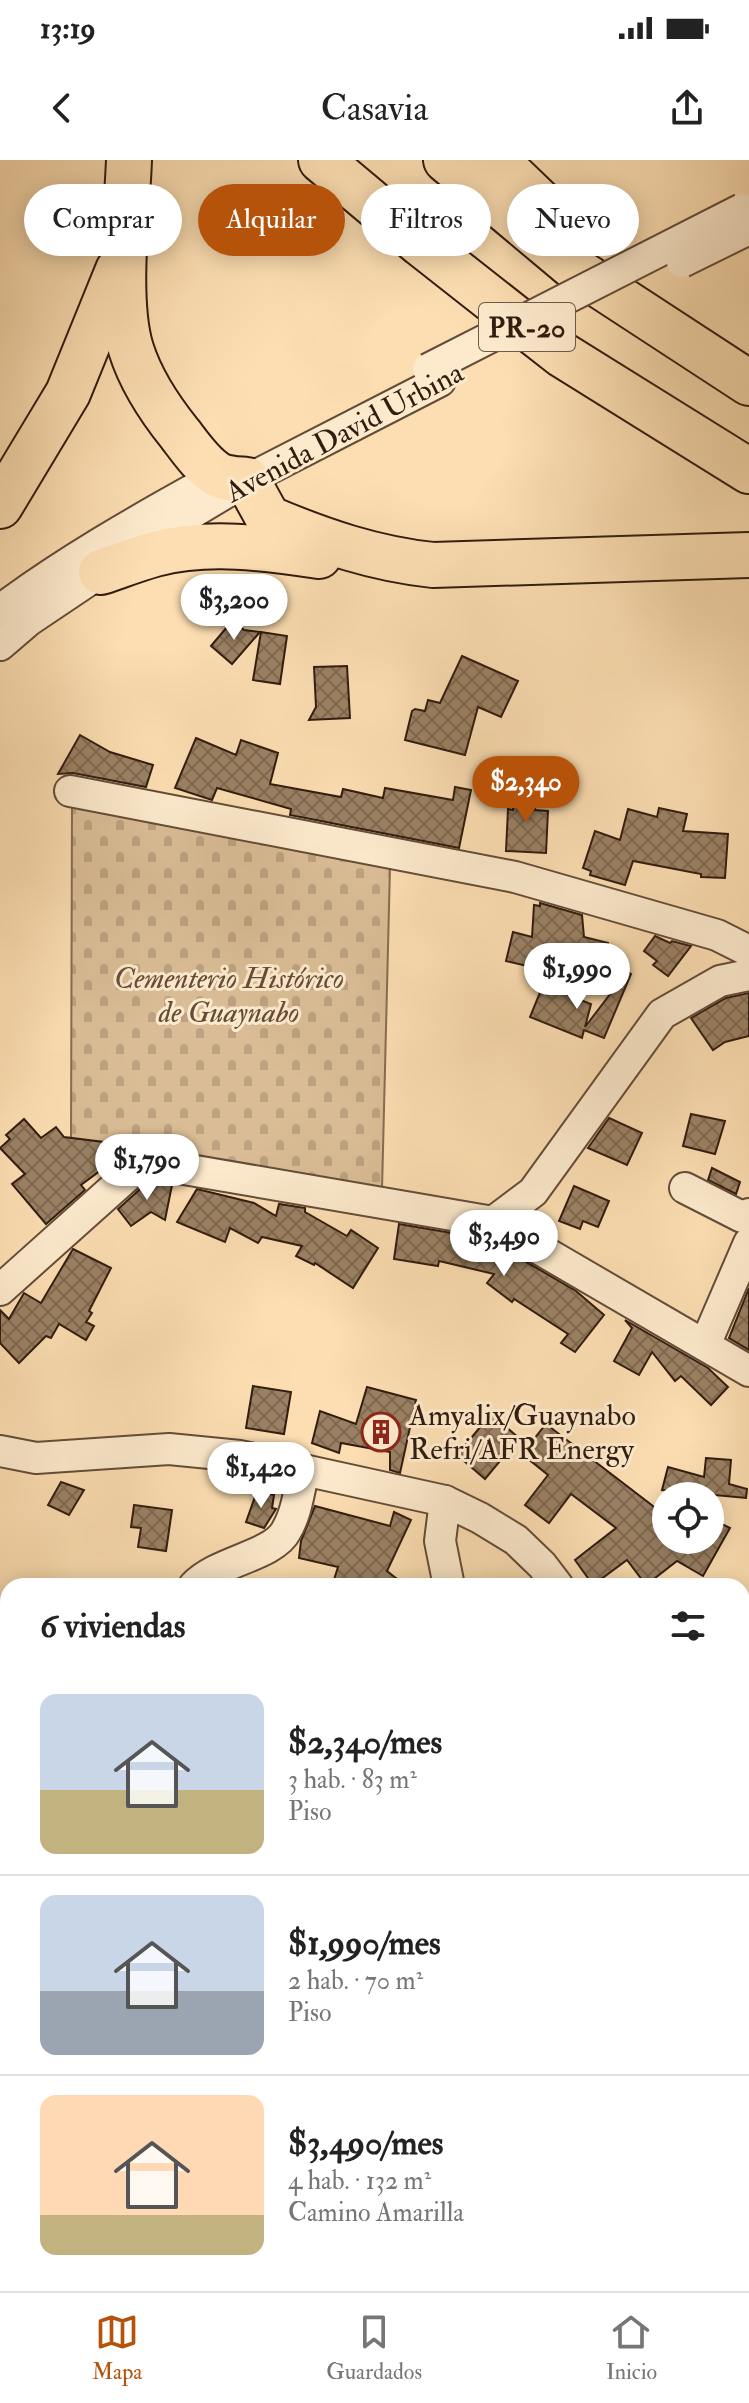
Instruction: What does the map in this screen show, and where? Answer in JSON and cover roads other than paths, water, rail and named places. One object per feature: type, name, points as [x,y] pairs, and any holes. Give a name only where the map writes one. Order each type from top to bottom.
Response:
[{"type":"highway","points":[[128,184],[129,160]]},
{"type":"highway","name":"PR-20","points":[[321,160],[421,244],[561,354],[749,471]]},
{"type":"highway","name":"PR-20","points":[[446,160],[582,274],[749,383]]},
{"type":"highway","points":[[496,160],[527,192],[587,241],[749,349]]},
{"type":"highway","points":[[0,506],[68,393],[123,256]]},
{"type":"highway","points":[[124,256],[130,346],[141,377],[164,414],[191,448],[233,478],[268,518],[350,550],[393,561]]},
{"type":"highway","points":[[101,572],[156,553],[196,547],[246,547],[365,562],[433,565],[749,555]]},
{"type":"street","name":"Avenida David Urbina","points":[[0,610],[66,562],[122,528],[233,478],[747,215]]},
{"type":"street","name":"Avenida David Urbina","points":[[0,645],[28,621],[162,531],[233,478]]},
{"type":"street","points":[[70,791],[515,877],[717,935],[749,951]]},
{"type":"street","points":[[493,1222],[533,1192],[662,1014],[720,981],[749,975]]},
{"type":"street","points":[[0,1290],[143,1162],[493,1222],[749,1371]]},
{"type":"street","points":[[685,1188],[742,1217],[749,1214]]},
{"type":"street","points":[[705,1345],[749,1243]]},
{"type":"street","points":[[0,1451],[36,1458],[169,1449],[240,1456],[445,1501],[516,1540],[552,1578]]},
{"type":"street","points":[[205,1578],[221,1566],[279,1541],[287,1530],[304,1470]]},
{"type":"street","points":[[445,1501],[440,1541],[447,1578]]},
{"type":"place","name":"Amyalix/Guaynabo Refri/AFR Energy","points":[[381,1432]]},
{"type":"park label","name":"Cementerio Histórico de Guaynabo","points":[[229,995]]}]
